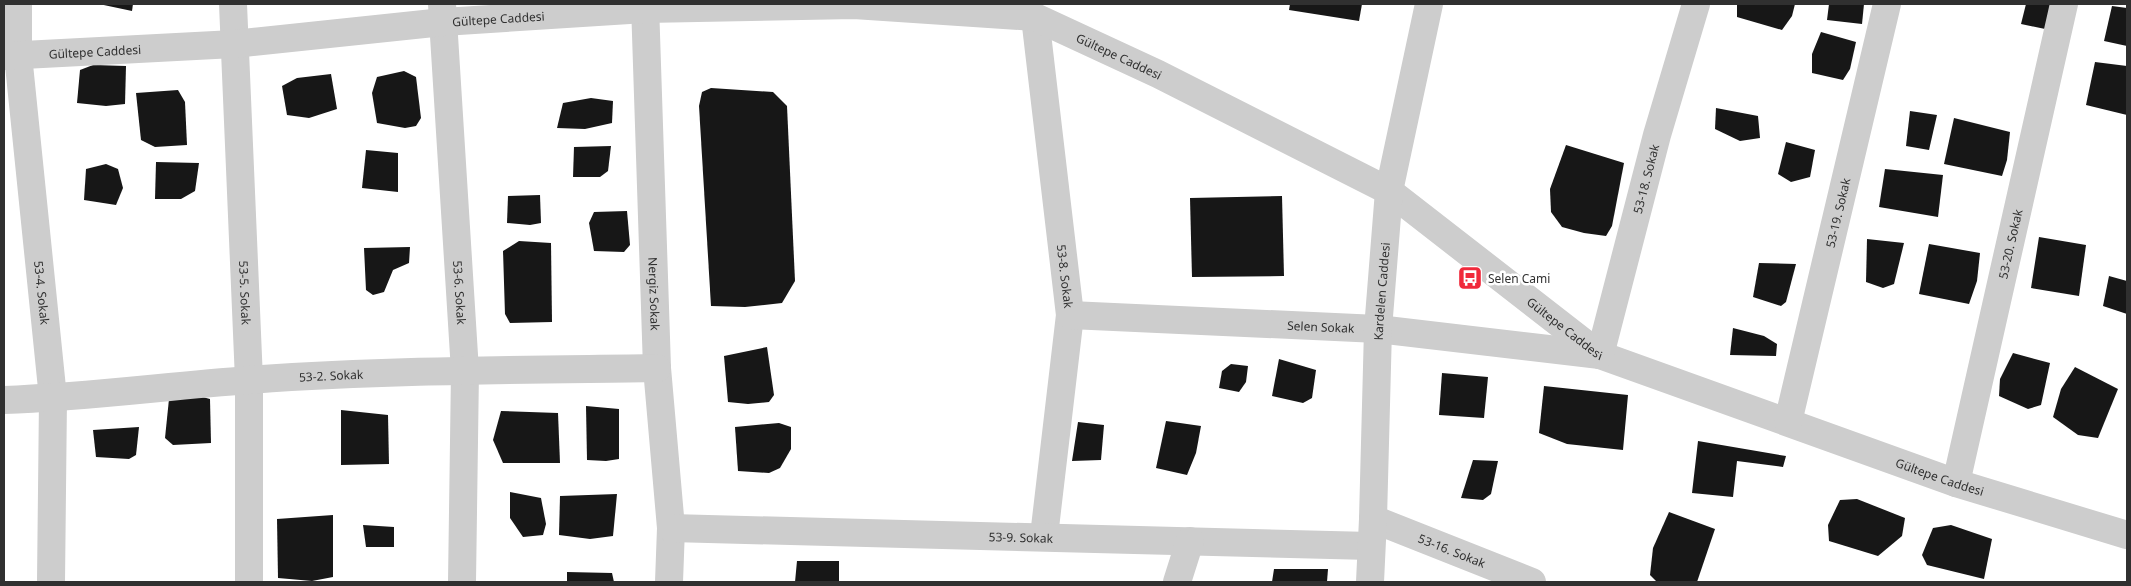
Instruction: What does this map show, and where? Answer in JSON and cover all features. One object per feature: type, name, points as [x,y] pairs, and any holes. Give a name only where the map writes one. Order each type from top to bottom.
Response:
[{"type":"street","name":"53-4. Sokak","points":[[18,4],[11,55],[53,398],[51,582]]},
{"type":"street","name":"53-5. Sokak","points":[[233,4],[250,380],[249,582]]},
{"type":"street","name":"Gültepe Caddesi","points":[[11,55],[234,44],[442,13],[645,7],[854,4],[1036,17],[1158,74],[1389,191],[1600,355],[1956,483],[2127,535]]},
{"type":"street","name":"Kardelen Caddesi","points":[[1370,582],[1374,519],[1378,329],[1389,191],[1429,4]]},
{"type":"street","name":"53-18. Sokak","points":[[1600,355],[1657,135],[1696,4]]},
{"type":"street","name":"53-19. Sokak","points":[[1788,422],[1887,4]]},
{"type":"street","name":"53-20. Sokak","points":[[1956,483],[2064,4]]},
{"type":"street","name":"Nergiz Sokak","points":[[645,7],[657,368],[672,528],[669,582]]},
{"type":"street","name":"53-6. Sokak","points":[[442,13],[465,371],[462,582]]},
{"type":"street","name":"53-8. Sokak","points":[[1036,17],[1070,314],[1044,536]]},
{"type":"street","name":"Selen Sokak","points":[[1070,314],[1378,329],[1600,355]]},
{"type":"street","name":"53-2. Sokak","points":[[4,400],[53,398],[250,380],[465,371],[657,368]]},
{"type":"street","name":"53-16. Sokak","points":[[1374,519],[1532,582]]},
{"type":"street","name":"53-9. Sokak","points":[[672,528],[1044,536],[1372,546]]},
{"type":"street","points":[[1177,582],[1190,541]]},
{"type":"building","points":[[99,4],[133,4],[132,11]]},
{"type":"building","points":[[1290,4],[1362,4],[1359,21],[1289,10]]},
{"type":"building","points":[[1737,4],[1795,4],[1792,16],[1782,30],[1737,17]]},
{"type":"building","points":[[1829,4],[1864,4],[1862,24],[1827,20]]},
{"type":"building","points":[[2026,4],[2060,4],[2050,30],[2021,24]]},
{"type":"building","points":[[2112,6],[2127,8],[2127,46],[2104,41]]},
{"type":"building","points":[[1821,32],[1856,42],[1850,69],[1843,80],[1812,73],[1812,54]]},
{"type":"building","points":[[2095,62],[2127,66],[2127,115],[2086,105]]},
{"type":"building","points":[[93,65],[126,66],[125,104],[106,106],[77,103],[80,70]]},
{"type":"building","points":[[404,71],[416,77],[421,118],[416,126],[405,128],[377,123],[372,93],[377,77]]},
{"type":"building","points":[[331,74],[337,109],[309,118],[287,115],[282,86],[297,78]]},
{"type":"building","points":[[711,88],[773,92],[787,106],[795,281],[782,303],[745,307],[711,306],[699,106],[702,92]]},
{"type":"building","points":[[178,90],[185,102],[187,145],[155,147],[141,140],[136,93]]},
{"type":"building","points":[[591,98],[613,101],[612,123],[585,129],[557,128],[563,103]]},
{"type":"building","points":[[1716,108],[1758,116],[1760,138],[1740,141],[1715,129]]},
{"type":"building","points":[[1910,111],[1937,115],[1929,150],[1906,146]]},
{"type":"building","points":[[1954,118],[2010,132],[2007,160],[2002,176],[1944,164]]},
{"type":"building","points":[[1786,142],[1815,150],[1810,177],[1791,182],[1778,174]]},
{"type":"building","points":[[1566,145],[1624,163],[1612,226],[1606,236],[1562,227],[1551,212],[1550,189]]},
{"type":"building","points":[[611,146],[608,171],[600,177],[573,177],[574,147]]},
{"type":"building","points":[[366,150],[398,153],[398,192],[362,188]]},
{"type":"building","points":[[156,162],[199,163],[195,191],[181,199],[155,199]]},
{"type":"building","points":[[106,164],[118,169],[123,188],[116,205],[84,200],[86,169]]},
{"type":"building","points":[[1885,169],[1943,175],[1938,217],[1879,207]]},
{"type":"building","points":[[540,195],[541,223],[530,225],[507,223],[508,196]]},
{"type":"building","points":[[1282,196],[1284,276],[1192,277],[1190,198]]},
{"type":"building","points":[[627,211],[630,245],[624,252],[594,251],[589,223],[594,212]]},
{"type":"building","points":[[2039,237],[2086,245],[2079,296],[2031,288]]},
{"type":"building","points":[[1867,239],[1904,243],[1894,284],[1883,288],[1866,282]]},
{"type":"building","points":[[519,241],[551,243],[552,322],[510,323],[505,314],[503,251]]},
{"type":"building","points":[[1929,244],[1980,253],[1977,281],[1969,304],[1919,294]]},
{"type":"building","points":[[410,247],[409,263],[393,270],[384,292],[373,295],[366,290],[364,248]]},
{"type":"building","points":[[1759,263],[1796,264],[1786,302],[1781,306],[1753,297]]},
{"type":"building","points":[[2109,276],[2127,281],[2127,314],[2103,306]]},
{"type":"building","points":[[1733,328],[1764,336],[1777,344],[1776,356],[1730,355]]},
{"type":"building","points":[[767,347],[774,395],[769,402],[748,404],[728,402],[724,356]]},
{"type":"building","points":[[2013,353],[2050,363],[2041,405],[2028,409],[1999,396],[2000,379]]},
{"type":"building","points":[[1279,359],[1316,370],[1312,398],[1303,403],[1272,396]]},
{"type":"building","points":[[1231,364],[1248,366],[1246,382],[1239,392],[1219,388],[1222,371]]},
{"type":"building","points":[[2075,367],[2118,389],[2098,438],[2078,435],[2053,417],[2061,389]]},
{"type":"building","points":[[1442,373],[1488,377],[1484,418],[1439,415]]},
{"type":"building","points":[[1544,386],[1628,395],[1623,450],[1567,444],[1539,433]]},
{"type":"building","points":[[195,395],[210,399],[211,443],[173,445],[165,438],[169,399]]},
{"type":"building","points":[[586,406],[619,409],[619,459],[606,461],[587,460]]},
{"type":"building","points":[[341,410],[388,415],[389,464],[341,465]]},
{"type":"building","points":[[501,411],[558,413],[560,463],[503,463],[493,440]]},
{"type":"building","points":[[1166,421],[1201,426],[1196,453],[1187,475],[1156,468]]},
{"type":"building","points":[[1078,422],[1104,425],[1101,460],[1072,461]]},
{"type":"building","points":[[779,423],[791,427],[791,449],[780,468],[769,473],[738,471],[735,427]]},
{"type":"building","points":[[139,427],[136,455],[129,459],[96,457],[93,430]]},
{"type":"building","points":[[1698,441],[1786,456],[1783,467],[1737,461],[1733,497],[1692,493]]},
{"type":"building","points":[[1473,460],[1498,461],[1491,494],[1483,500],[1461,498]]},
{"type":"building","points":[[510,492],[541,498],[546,524],[543,535],[523,537],[510,518]]},
{"type":"building","points":[[617,494],[613,536],[590,539],[559,535],[560,496]]},
{"type":"building","points":[[1857,499],[1905,518],[1902,536],[1878,556],[1829,541],[1828,525],[1840,500]]},
{"type":"building","points":[[1669,512],[1715,529],[1697,582],[1657,582],[1650,575],[1653,548]]},
{"type":"building","points":[[333,515],[333,577],[312,581],[278,578],[277,519]]},
{"type":"building","points":[[363,525],[394,527],[394,547],[366,547]]},
{"type":"building","points":[[1951,525],[1992,539],[1984,579],[1927,565],[1922,555],[1933,528]]},
{"type":"building","points":[[797,561],[839,561],[839,582],[795,582]]},
{"type":"building","points":[[1274,569],[1328,569],[1327,582],[1272,582]]},
{"type":"building","points":[[567,572],[612,573],[614,582],[567,582]]},
{"type":"place","name":"Selen Cami","points":[[1470,278]]}]
